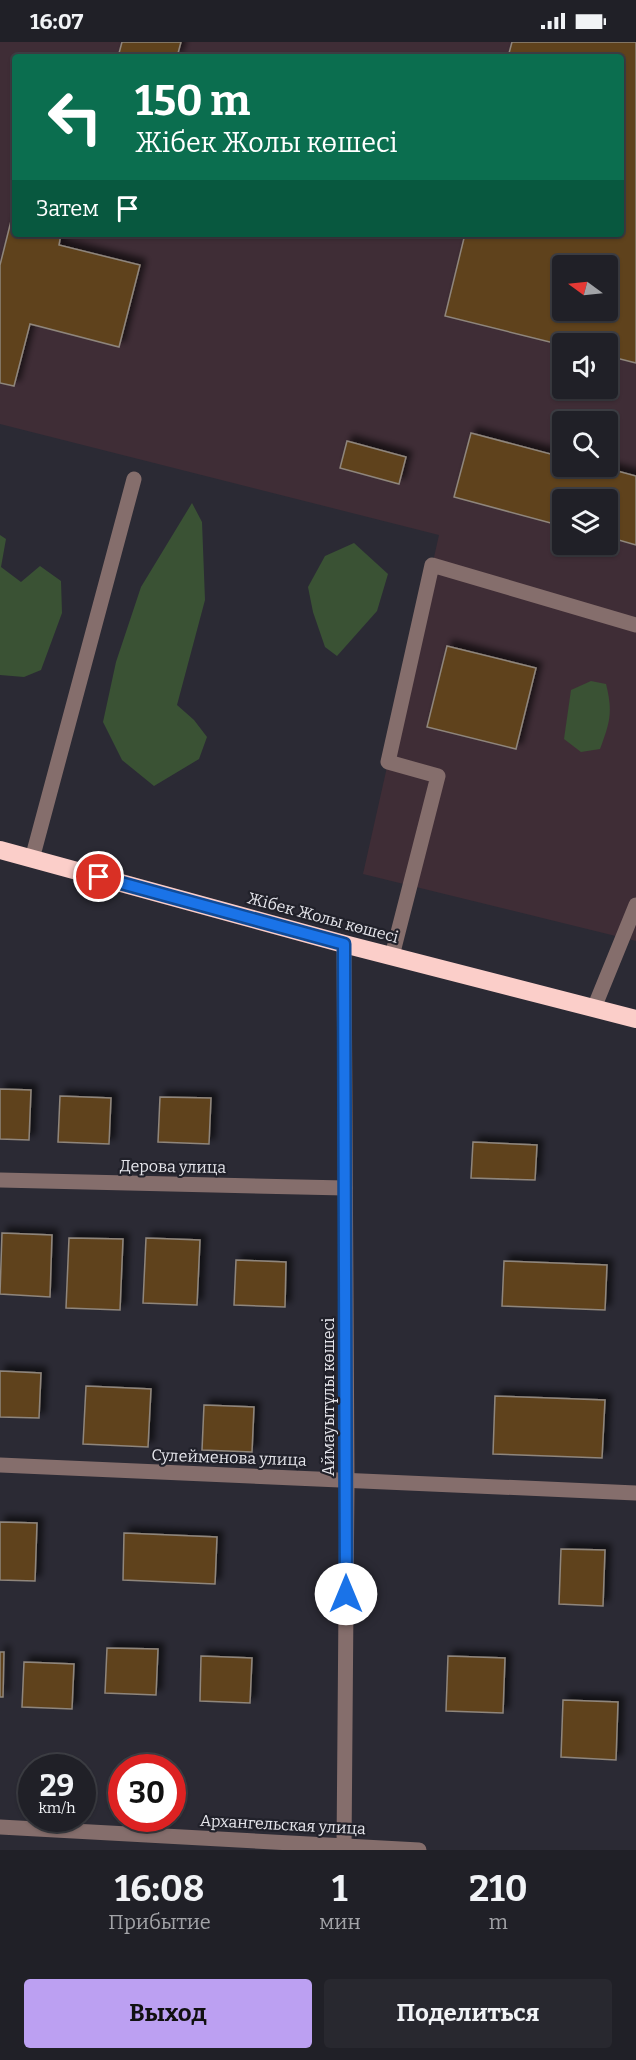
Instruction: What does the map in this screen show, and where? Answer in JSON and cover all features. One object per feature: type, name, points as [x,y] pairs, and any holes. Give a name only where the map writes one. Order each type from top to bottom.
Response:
[{"type":"highway","name":"Жібек Жолы көшесі","points":[[0,850],[344,944],[636,1019]]},
{"type":"street","points":[[32,859],[134,479]]},
{"type":"street","points":[[392,956],[438,776],[388,762],[432,565],[636,624]]},
{"type":"street","points":[[594,1008],[636,905]]},
{"type":"street","name":"Аймауытұлы көшесі","points":[[344,944],[347,1480],[344,1848]]},
{"type":"street","name":"Дерова улица","points":[[0,1180],[345,1188]]},
{"type":"street","name":"Сулейменова улица","points":[[0,1465],[636,1493]]},
{"type":"street","name":"Архангельская улица","points":[[0,1827],[344,1848],[419,1850]]},
{"type":"shaded area","points":[[0,42],[636,42],[636,941],[363,874],[439,535],[0,424]]},
{"type":"green space","points":[[192,503],[202,522],[205,600],[177,705],[194,720],[207,737],[199,759],[154,786],[122,760],[103,722],[116,662],[141,587]]},
{"type":"green space","points":[[0,535],[6,539],[1,567],[21,582],[40,566],[61,581],[62,613],[41,670],[24,677],[0,675]]},
{"type":"green space","points":[[354,543],[388,574],[377,611],[337,656],[325,647],[313,612],[308,587],[325,556]]},
{"type":"green space","points":[[591,681],[606,684],[609,717],[600,749],[581,752],[564,739],[571,690]]},
{"type":"building","points":[[122,42],[181,42],[178,54],[119,54]]},
{"type":"building","points":[[512,42],[636,42],[636,363],[618,358],[618,333],[552,333],[552,343],[445,316],[464,237],[624,237],[624,54],[509,54]]},
{"type":"building","points":[[12,217],[12,237],[60,237],[59,245],[140,265],[119,347],[30,324],[14,386],[0,383],[0,265]]},
{"type":"building","points":[[471,433],[552,454],[552,477],[618,477],[618,471],[636,476],[636,545],[618,540],[618,489],[552,489],[552,523],[454,497]]},
{"type":"building","points":[[347,441],[406,457],[399,484],[340,468]]},
{"type":"building","points":[[447,646],[536,668],[516,749],[427,727]]},
{"type":"building","points":[[0,1089],[31,1090],[29,1140],[0,1139]]},
{"type":"building","points":[[60,1096],[111,1098],[109,1144],[58,1142]]},
{"type":"building","points":[[160,1097],[211,1098],[209,1144],[158,1142]]},
{"type":"building","points":[[473,1142],[537,1145],[535,1180],[471,1178]]},
{"type":"building","points":[[2,1233],[52,1235],[50,1297],[0,1294]]},
{"type":"building","points":[[69,1238],[123,1239],[120,1310],[66,1308]]},
{"type":"building","points":[[146,1238],[200,1240],[197,1305],[143,1303]]},
{"type":"building","points":[[236,1260],[286,1262],[285,1307],[234,1305]]},
{"type":"building","points":[[504,1261],[607,1265],[605,1310],[502,1306]]},
{"type":"building","points":[[0,1371],[41,1373],[39,1418],[0,1417]]},
{"type":"building","points":[[86,1386],[151,1389],[148,1447],[83,1444]]},
{"type":"building","points":[[495,1396],[605,1400],[602,1458],[493,1454]]},
{"type":"building","points":[[204,1405],[254,1407],[252,1452],[202,1450]]},
{"type":"building","points":[[0,1522],[37,1523],[35,1581],[0,1580]]},
{"type":"building","points":[[124,1533],[217,1537],[215,1584],[123,1580]]},
{"type":"building","points":[[561,1549],[605,1550],[603,1606],[559,1604]]},
{"type":"building","points":[[107,1648],[158,1649],[156,1695],[105,1693]]},
{"type":"building","points":[[0,1652],[4,1652],[3,1697],[0,1697]]},
{"type":"building","points":[[201,1656],[252,1658],[250,1703],[200,1701]]},
{"type":"building","points":[[448,1656],[505,1658],[503,1713],[446,1711]]},
{"type":"building","points":[[24,1662],[74,1664],[72,1709],[22,1707]]},
{"type":"building","points":[[563,1700],[618,1702],[616,1760],[561,1757]]},
{"type":"route","points":[[99,877],[344,944],[346,1594]]}]
